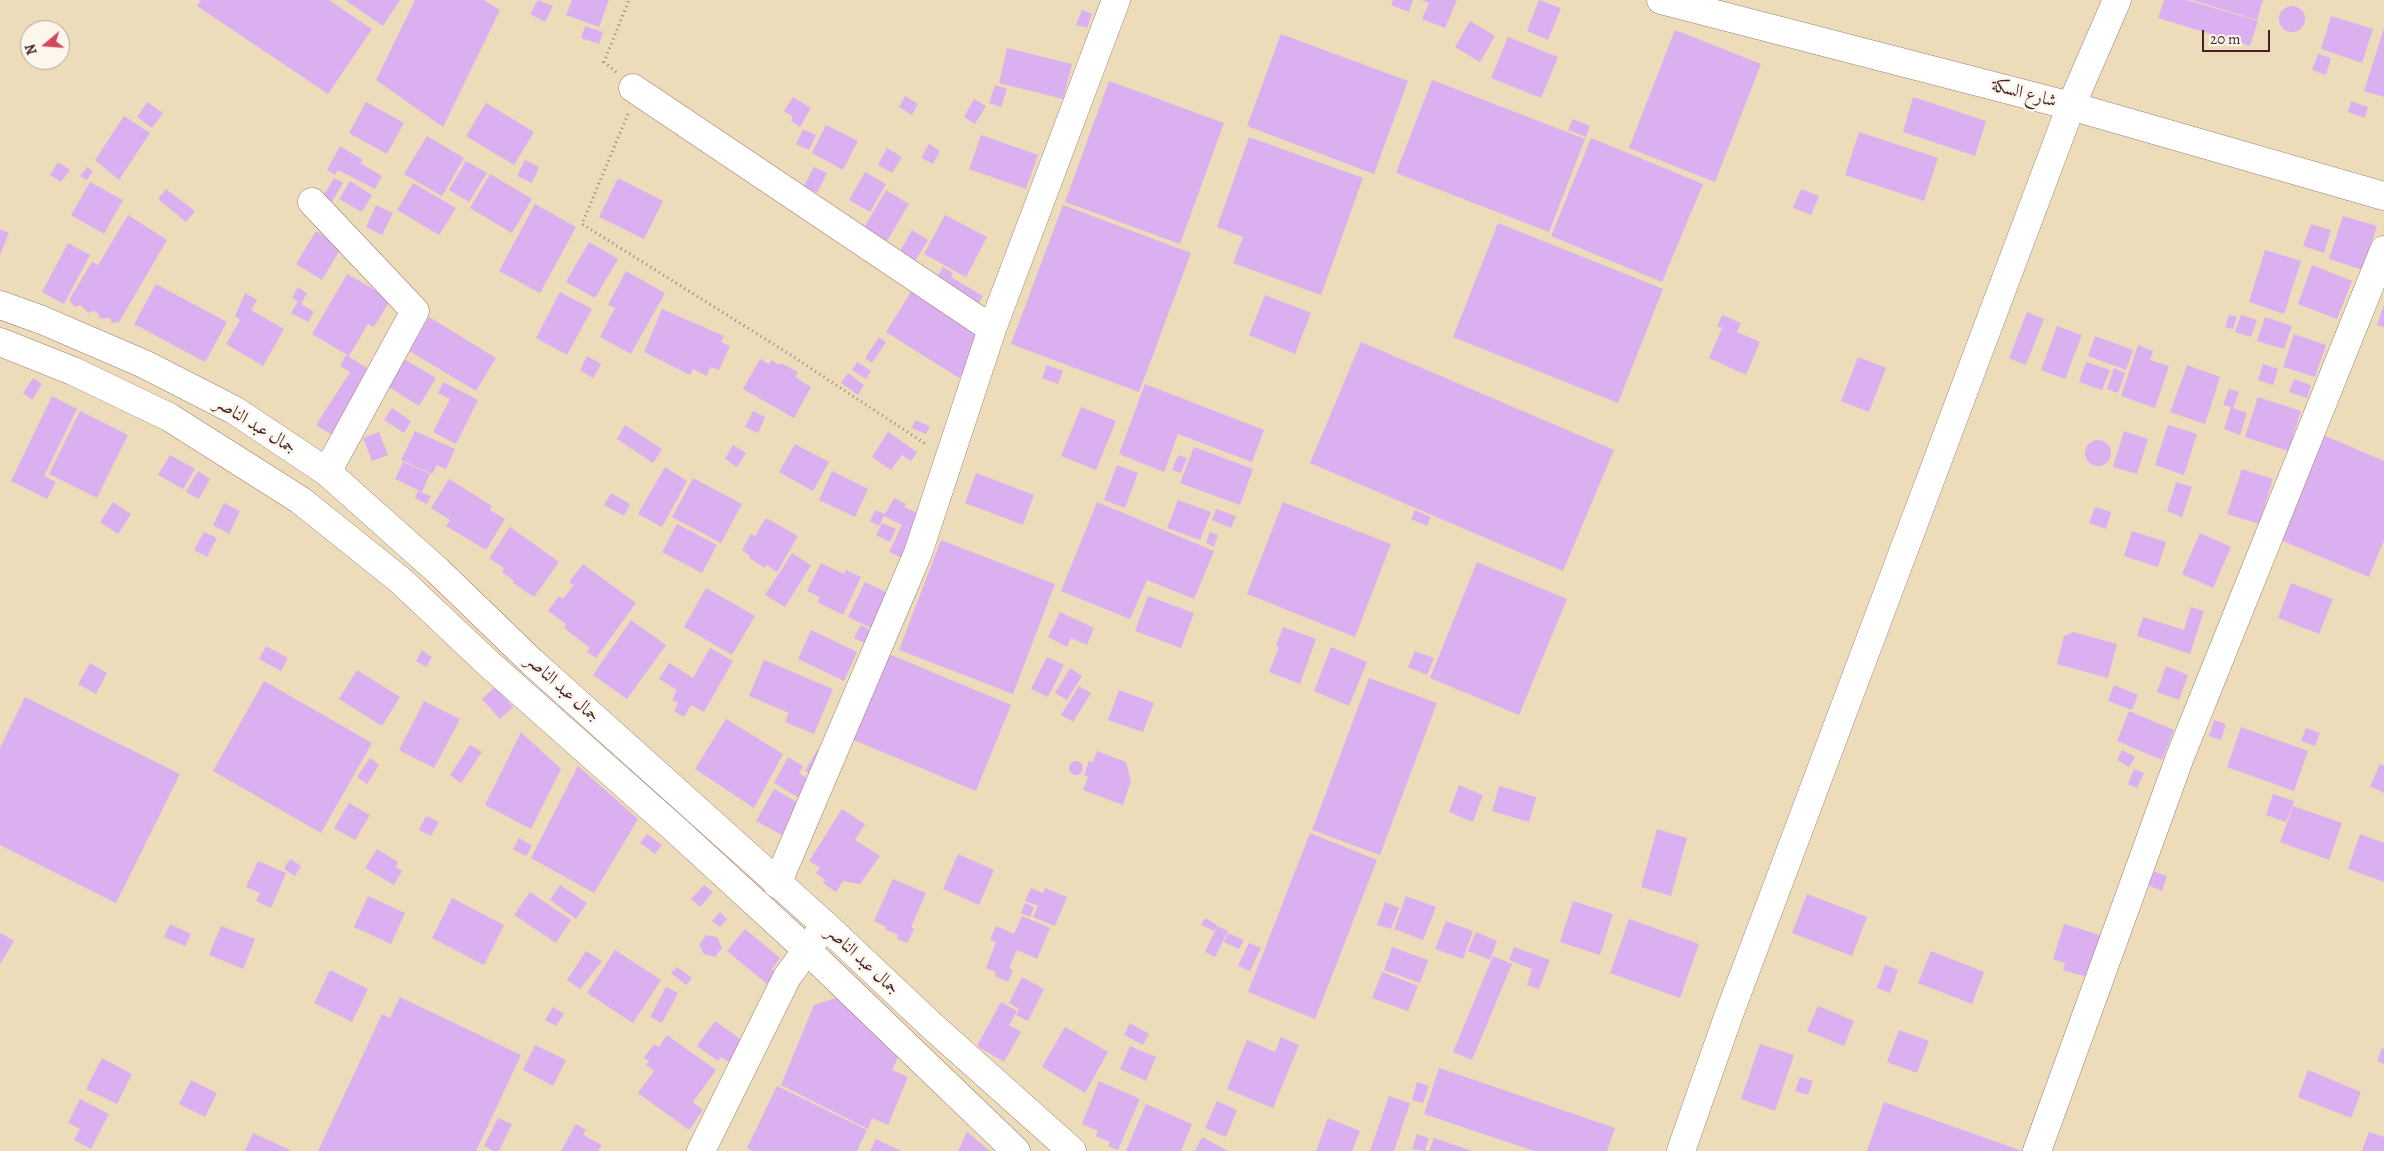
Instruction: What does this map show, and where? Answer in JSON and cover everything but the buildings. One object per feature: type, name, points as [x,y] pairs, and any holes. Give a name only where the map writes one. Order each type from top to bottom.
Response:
[{"type":"main road","points":[[777,884],[918,553],[992,329],[1116,0]]},
{"type":"main road","name":"شارع السكة","points":[[1661,0],[1728,9],[2384,196]]},
{"type":"main road","points":[[1681,1151],[1728,1017],[2071,106],[2117,0]]},
{"type":"main road","points":[[633,88],[992,329]]},
{"type":"main road","points":[[312,202],[415,311],[327,472]]},
{"type":"main road","points":[[2037,1151],[2180,757],[2384,250]]},
{"type":"main road","name":"جمال عبد الناصر","points":[[0,305],[42,320],[144,364],[234,410],[327,472],[438,571],[531,661],[777,884],[825,925],[931,1025],[1072,1151]]},
{"type":"main road","name":"جمال عبد الناصر","points":[[0,342],[73,371],[169,417],[300,500],[400,580],[489,664],[675,829],[808,951],[1016,1151]]},
{"type":"main road","points":[[701,1151],[787,977],[808,951],[825,925]]},
{"type":"path","points":[[629,0],[604,62],[633,88],[635,99],[582,224],[786,352],[950,460]]}]
